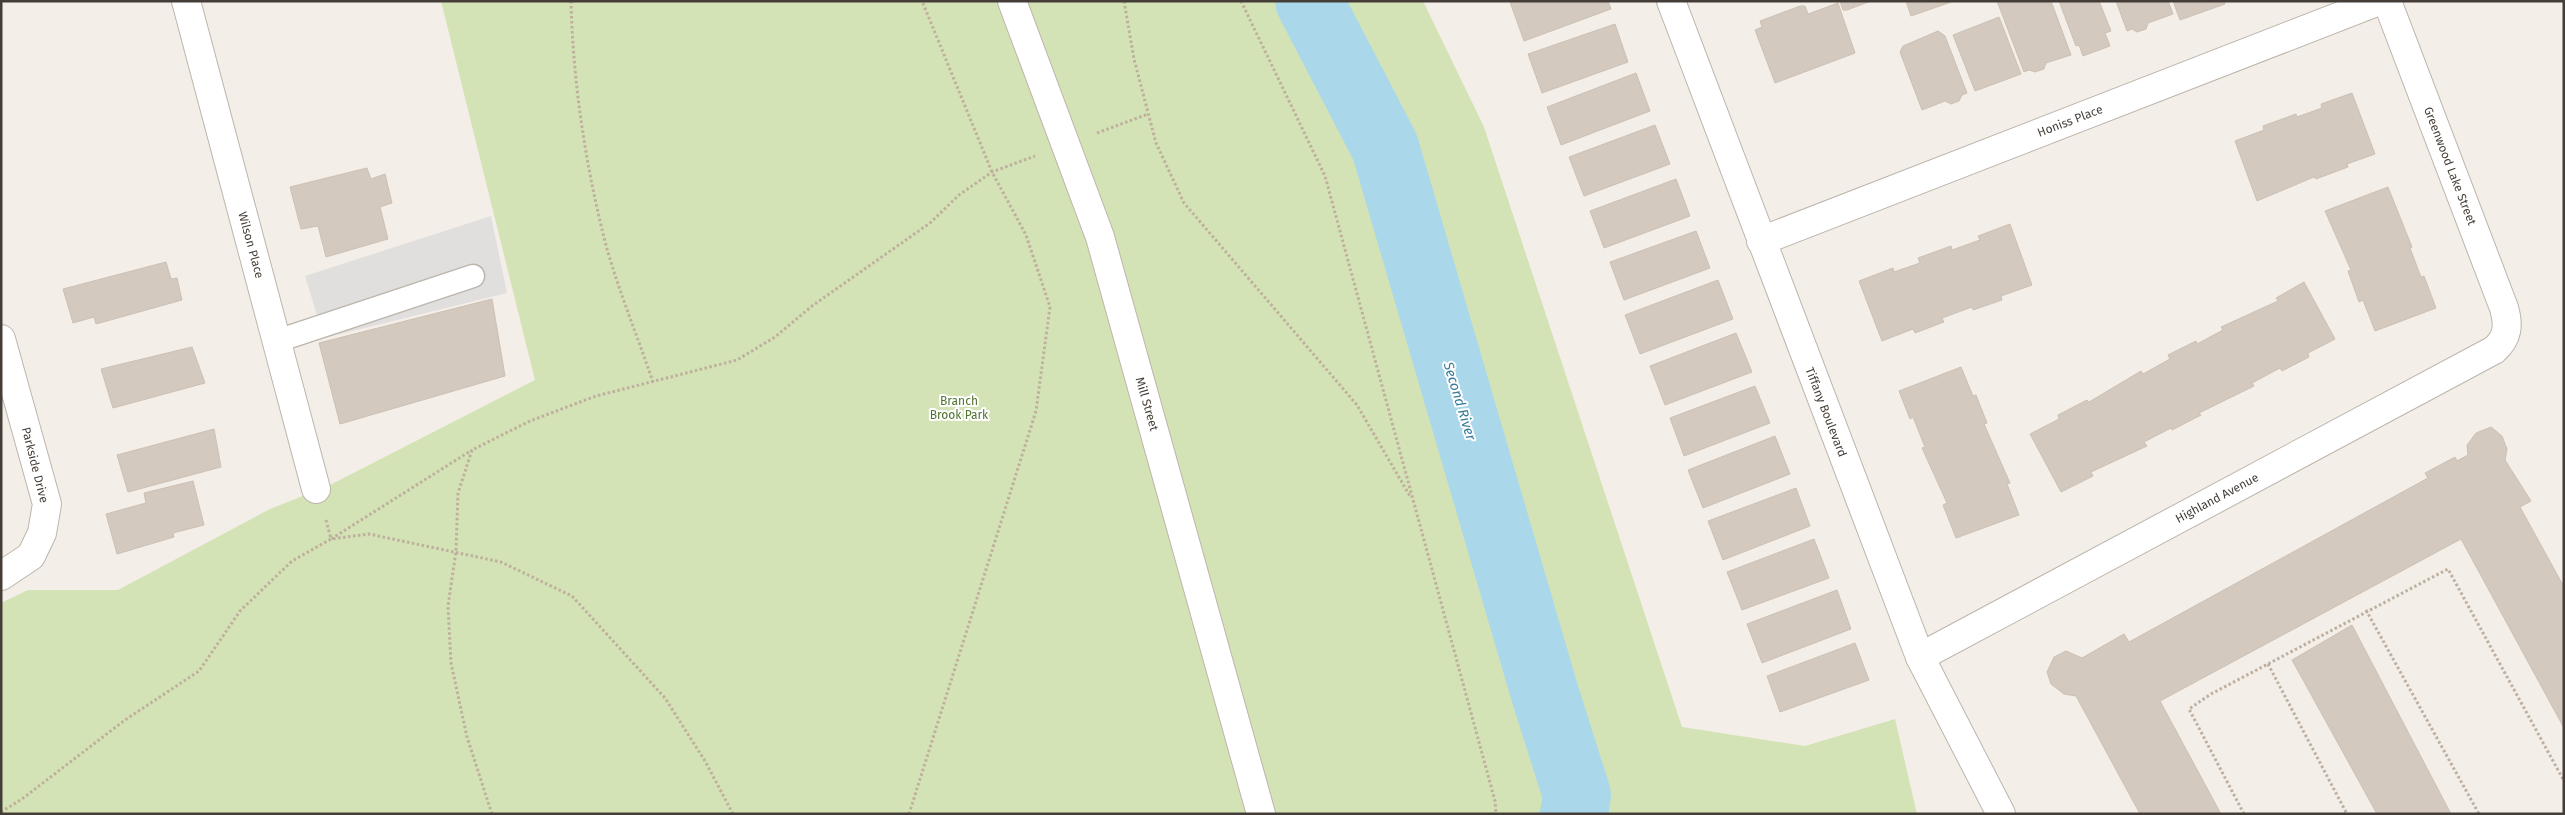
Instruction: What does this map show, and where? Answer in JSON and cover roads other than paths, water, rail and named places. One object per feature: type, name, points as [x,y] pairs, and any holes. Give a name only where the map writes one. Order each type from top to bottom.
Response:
[{"type":"street","name":"Wilson Place","points":[[186,1],[316,489]]},
{"type":"street","name":"Mill Street","points":[[1012,1],[1100,238],[1261,814]]},
{"type":"street","name":"Tiffany Boulevard","points":[[1671,1],[1920,657],[2001,814]]},
{"type":"street","name":"Honiss Place","points":[[1761,240],[2379,1]]},
{"type":"street","name":"Greenwood Lake Street","points":[[2387,1],[2504,308],[2508,324],[2507,331]]},
{"type":"street","name":"Highland Avenue","points":[[1920,657],[2494,350],[2503,341],[2507,331]]},
{"type":"street","name":"Parkside Drive","points":[[1,339],[47,504],[42,533],[31,556],[1,576]]},
{"type":"lane","points":[[277,340],[473,276]]},
{"type":"waterway","name":"Second River","points":[[1309,1],[1385,147],[1545,694],[1577,795],[1574,814]]},
{"type":"park label","name":"Branch Brook Park","points":[[959,408]]}]
